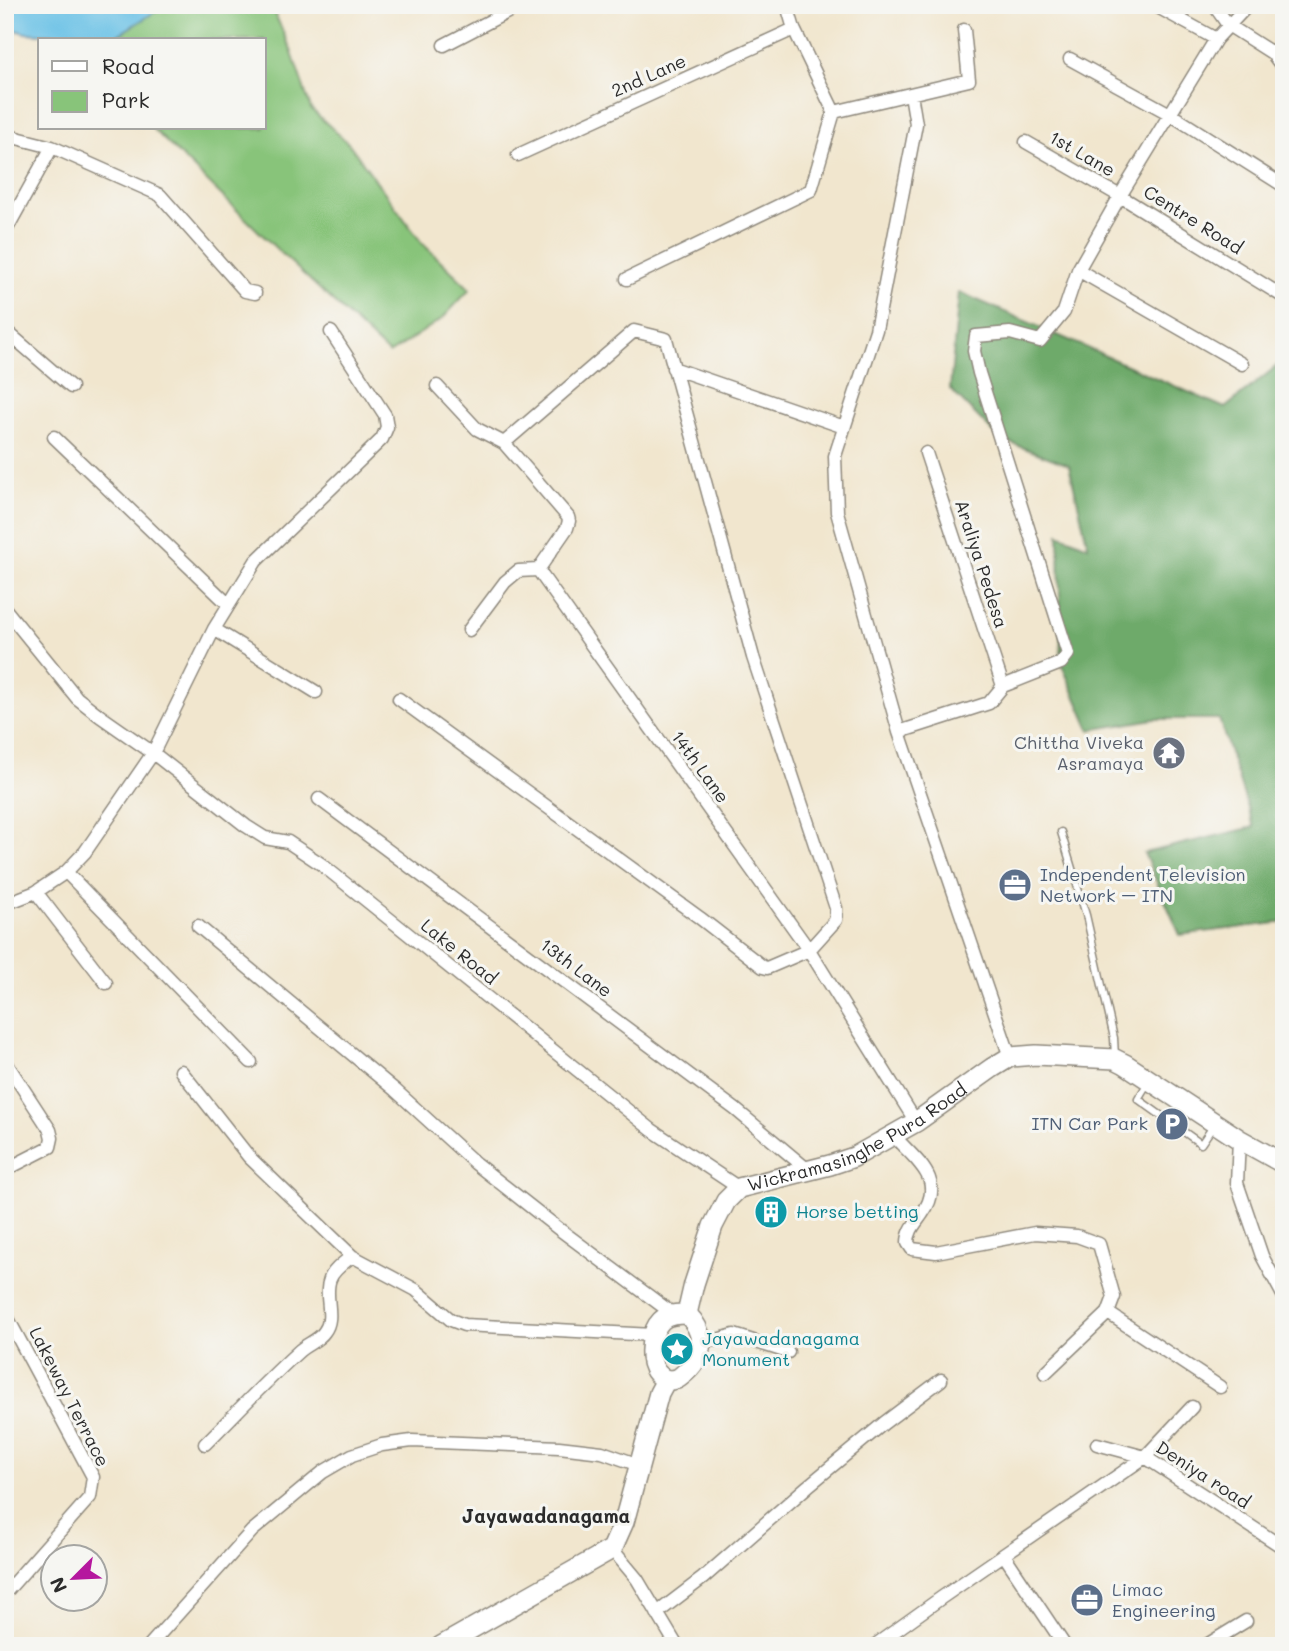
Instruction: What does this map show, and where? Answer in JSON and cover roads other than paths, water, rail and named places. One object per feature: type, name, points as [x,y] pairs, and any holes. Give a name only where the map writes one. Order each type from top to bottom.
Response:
[{"type":"street","points":[[444,45],[521,5]]},
{"type":"street","points":[[627,279],[811,190],[834,112],[794,29],[787,5]]},
{"type":"street","points":[[1154,5],[1216,39]]},
{"type":"street","points":[[1214,5],[1228,25],[1272,53],[1284,68]]},
{"type":"street","points":[[899,732],[989,703],[1003,686],[1061,663],[1068,654],[979,373],[974,351],[976,336],[1010,333],[1040,341],[1064,312],[1078,270],[1120,196],[1216,39],[1248,5]]},
{"type":"street","name":"2nd Lane","points":[[518,155],[794,29]]},
{"type":"street","points":[[834,112],[969,80],[964,30]]},
{"type":"street","points":[[1272,53],[1284,42]]},
{"type":"street","points":[[1070,59],[1170,114],[1284,186]]},
{"type":"street","points":[[911,94],[916,124],[876,330],[835,456],[837,512],[899,732],[1010,1057],[1036,1055],[1115,1059],[1239,1139],[1284,1164]]},
{"type":"street","points":[[5,135],[52,147],[160,195],[245,291],[256,293]]},
{"type":"street","name":"1st Lane","points":[[1026,142],[1120,196]]},
{"type":"street","points":[[5,232],[52,147]]},
{"type":"street","name":"Centre Road","points":[[1120,196],[1284,297]]},
{"type":"street","points":[[1078,270],[1242,364]]},
{"type":"street","points":[[5,330],[71,387]]},
{"type":"street","points":[[399,699],[700,918],[763,967],[767,968],[809,950],[836,920],[836,908],[753,657],[666,339],[634,331],[503,443]]},
{"type":"street","points":[[5,905],[36,892],[66,872],[85,852],[153,754],[214,629],[256,561],[382,439],[387,427],[385,415],[331,332]]},
{"type":"street","points":[[673,368],[844,427]]},
{"type":"street","points":[[437,386],[477,429],[503,443],[569,517],[567,528],[538,570],[518,571],[505,582],[470,630]]},
{"type":"street","points":[[54,438],[228,604]]},
{"type":"street","name":"Araliya Pedesa","points":[[926,453],[1003,686]]},
{"type":"street","name":"14th Lane","points":[[538,570],[809,950],[916,1122]]},
{"type":"street","name":"Lake Road","points":[[5,609],[77,698],[246,826],[265,838],[288,842],[321,864],[652,1130],[739,1188]]},
{"type":"street","points":[[214,629],[316,692]]},
{"type":"street","name":"13th Lane","points":[[319,799],[735,1109],[808,1170]]},
{"type":"street","points":[[66,872],[251,1062]]},
{"type":"street","points":[[36,892],[106,983]]},
{"type":"street","points":[[198,926],[395,1090],[475,1163],[559,1229],[696,1323],[700,1351],[694,1363],[677,1379],[666,1380],[653,1367],[653,1335],[661,1320],[680,1314]]},
{"type":"street","name":"Wickramasinghe Pura Road","points":[[680,1314],[694,1284],[713,1226],[726,1200],[739,1188],[854,1157],[916,1122],[1010,1057]]},
{"type":"street","points":[[5,1061],[50,1130],[52,1138],[50,1147],[5,1170]]},
{"type":"street","points":[[181,1071],[249,1157],[352,1256],[416,1290],[451,1320],[464,1325],[653,1335]]},
{"type":"street","points":[[894,1136],[927,1173],[933,1188],[930,1204],[909,1232],[908,1243],[912,1249],[936,1252],[1035,1233],[1077,1236],[1099,1244],[1114,1297],[1108,1313],[1045,1373]]},
{"type":"street","points":[[1239,1139],[1237,1182],[1262,1256],[1284,1297]]},
{"type":"street","points":[[205,1444],[301,1349],[322,1336],[327,1328],[330,1311],[330,1279],[352,1256]]},
{"type":"street","name":"Lakeway Terrace","points":[[5,1313],[93,1477],[90,1497],[5,1592]]},
{"type":"street","points":[[1108,1313],[1220,1387]]},
{"type":"street","points":[[700,1341],[734,1335],[788,1352]]},
{"type":"street","points":[[441,1646],[612,1549],[624,1522],[659,1393],[666,1380]]},
{"type":"street","points":[[657,1613],[703,1578],[884,1423],[941,1380]]},
{"type":"street","points":[[874,1646],[1145,1457],[1192,1407]]},
{"type":"street","points":[[149,1646],[252,1531],[323,1472],[352,1455],[382,1445],[412,1441],[559,1447],[602,1452],[639,1465]]},
{"type":"street","name":"Deniya road","points":[[1097,1444],[1145,1457],[1284,1548]]},
{"type":"street","points":[[612,1549],[636,1579],[677,1646]]},
{"type":"street","points":[[1003,1555],[1065,1646]]},
{"type":"street","points":[[1205,1646],[1246,1621]]},
{"type":"lane","points":[[1061,832],[1086,915],[1114,1038],[1115,1059]]},
{"type":"water","points":[[5,5],[166,5],[113,38],[25,33],[5,27]]},
{"type":"place","name":"Chittha Viveka Asramaya","points":[[1169,753]]},
{"type":"place","name":"Independent Television Network – ITN","points":[[1015,885]]},
{"type":"place","name":"ITN Car Park","points":[[1172,1124]]},
{"type":"place","name":"Horse betting","points":[[771,1212]]},
{"type":"place","name":"Jayawadanagama Monument","points":[[677,1349]]},
{"type":"place","name":"Limac Engineering","points":[[1087,1600]]},
{"type":"district","name":"Jayawadanagama","points":[[546,1516]]}]
